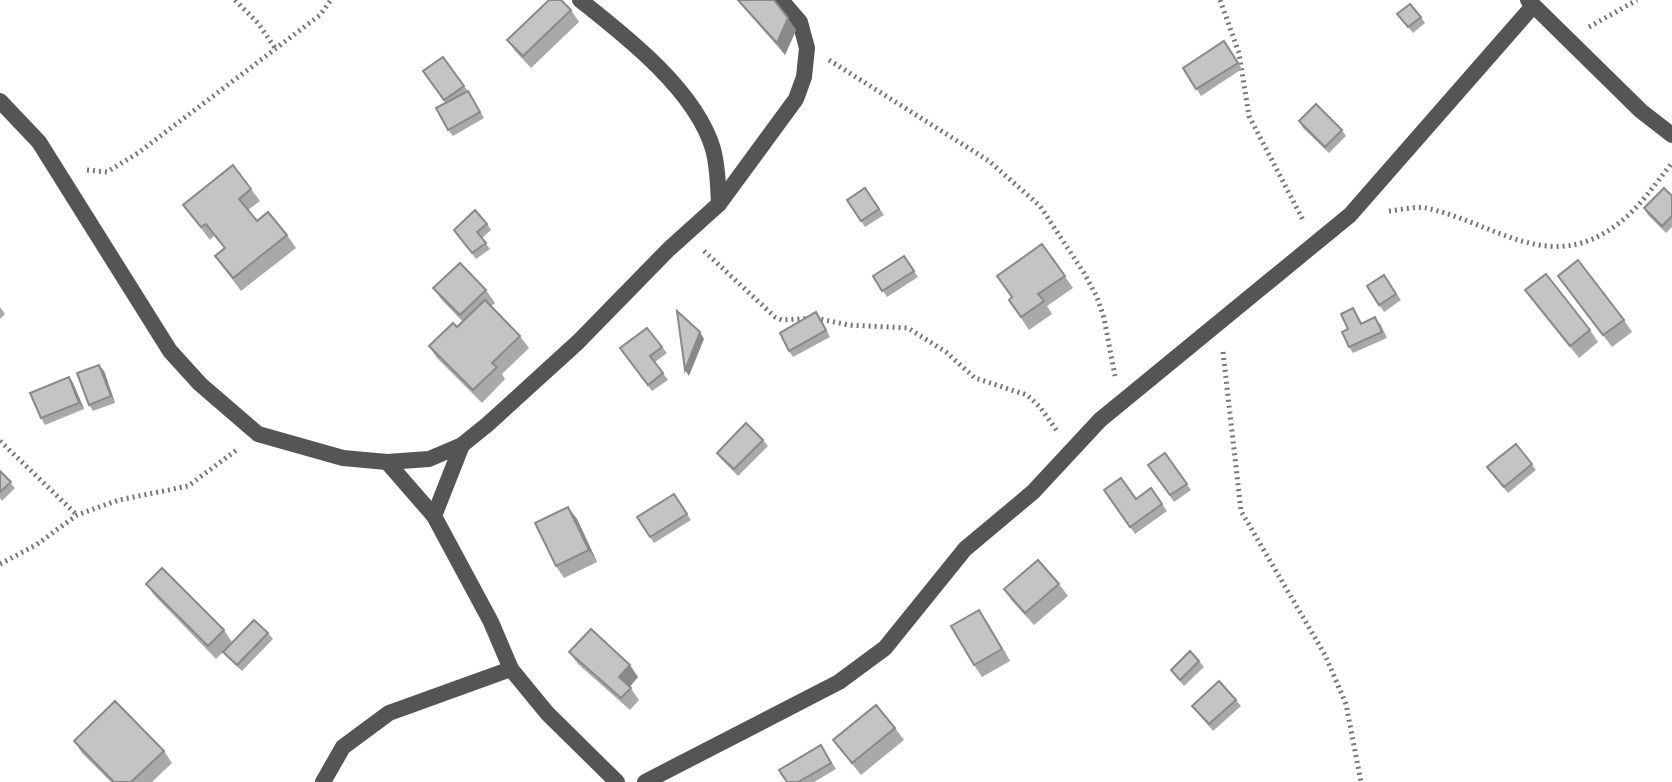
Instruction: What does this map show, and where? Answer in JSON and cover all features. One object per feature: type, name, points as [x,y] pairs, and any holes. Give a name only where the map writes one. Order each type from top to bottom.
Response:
[{"type":"street","points":[[580,0],[612,25],[679,88],[712,146],[719,204]]},
{"type":"street","points":[[0,101],[39,142],[56,167],[170,351],[200,384],[258,434],[343,458],[387,462],[429,459],[462,445],[578,342],[719,204],[796,99],[804,77],[807,48],[800,22],[781,0]]},
{"type":"street","points":[[645,782],[839,682],[885,648],[965,549],[1033,492],[1120,403],[1350,215],[1531,3],[1641,111],[1672,135]]},
{"type":"street","points":[[434,516],[462,445]]},
{"type":"street","points":[[387,462],[434,516],[491,622],[511,669],[547,713],[617,782]]},
{"type":"street","points":[[323,782],[343,747],[389,713],[511,669]]},
{"type":"path","points":[[235,0],[258,23],[275,48]]},
{"type":"path","points":[[56,167],[107,172],[138,153],[320,15],[331,0]]},
{"type":"path","points":[[1220,0],[1239,53],[1249,116],[1315,244]]},
{"type":"path","points":[[1567,39],[1637,0]]},
{"type":"path","points":[[807,48],[989,161],[1040,206],[1097,297],[1120,403]]},
{"type":"path","points":[[1350,215],[1423,207],[1536,247],[1562,247],[1592,240],[1618,224],[1672,163]]},
{"type":"path","points":[[686,234],[775,317],[782,320],[816,318],[848,325],[908,328],[946,352],[975,378],[1027,395],[1040,407],[1072,450]]},
{"type":"path","points":[[1220,323],[1241,511],[1325,655],[1346,704],[1361,782]]},
{"type":"path","points":[[0,564],[36,545],[77,515],[119,500],[188,486],[258,434]]},
{"type":"path","points":[[0,441],[77,515]]},
{"type":"building","points":[[549,0],[561,0],[571,10],[523,56],[507,40]]},
{"type":"building","points":[[738,0],[774,0],[788,18],[777,43]]},
{"type":"building","points":[[1410,4],[1421,17],[1408,27],[1397,14]]},
{"type":"building","points":[[1224,41],[1238,63],[1196,89],[1183,68]]},
{"type":"building","points":[[443,57],[464,86],[444,100],[423,71]]},
{"type":"building","points":[[468,91],[480,112],[448,130],[436,108]]},
{"type":"building","points":[[1316,104],[1342,130],[1325,147],[1299,121]]},
{"type":"building","points":[[233,165],[251,189],[239,199],[257,221],[268,212],[287,235],[233,278],[215,256],[225,248],[206,224],[201,227],[183,205]]},
{"type":"building","points":[[865,188],[879,209],[861,221],[847,200]]},
{"type":"building","points":[[1664,188],[1672,196],[1672,216],[1662,226],[1644,208]]},
{"type":"building","points":[[475,210],[487,224],[477,232],[486,243],[472,253],[454,230]]},
{"type":"building","points":[[1042,244],[1065,276],[1038,294],[1044,301],[1021,317],[997,276]]},
{"type":"building","points":[[904,256],[914,271],[882,291],[873,276]]},
{"type":"building","points":[[1578,260],[1624,320],[1603,335],[1558,276]]},
{"type":"building","points":[[460,263],[486,290],[460,315],[433,288]]},
{"type":"building","points":[[1546,274],[1590,330],[1570,346],[1525,290]]},
{"type":"building","points":[[1384,275],[1396,294],[1379,305],[1367,286]]},
{"type":"building","points":[[485,300],[520,336],[492,363],[497,367],[473,390],[429,346],[453,323],[457,327]]},
{"type":"building","points":[[1353,308],[1361,324],[1375,317],[1382,332],[1349,347],[1342,332],[1348,329],[1341,314]]},
{"type":"building","points":[[677,311],[700,332],[685,370]]},
{"type":"building","points":[[816,312],[826,330],[789,351],[780,333]]},
{"type":"building","points":[[647,328],[662,347],[650,356],[663,373],[648,385],[620,348]]},
{"type":"building","points":[[99,365],[111,396],[89,405],[77,373]]},
{"type":"building","points":[[69,377],[79,403],[41,418],[30,393]]},
{"type":"building","points":[[746,423],[763,440],[734,469],[717,453]]},
{"type":"building","points":[[1516,444],[1532,464],[1504,487],[1487,467]]},
{"type":"building","points":[[1165,453],[1187,484],[1170,495],[1148,465]]},
{"type":"building","points":[[0,471],[11,482],[0,492]]},
{"type":"building","points":[[1121,478],[1136,499],[1151,488],[1162,504],[1130,527],[1104,490]]},
{"type":"building","points":[[674,494],[687,514],[650,537],[637,517]]},
{"type":"building","points":[[568,507],[589,550],[556,566],[535,523]]},
{"type":"building","points":[[1038,560],[1059,584],[1025,613],[1004,589]]},
{"type":"building","points":[[162,568],[224,630],[208,646],[146,584]]},
{"type":"building","points":[[979,610],[1002,649],[974,665],[951,626]]},
{"type":"building","points":[[254,620],[268,633],[237,665],[223,652]]},
{"type":"building","points":[[591,629],[630,665],[619,677],[631,688],[621,698],[569,652]]},
{"type":"building","points":[[1190,651],[1199,661],[1180,680],[1171,670]]},
{"type":"building","points":[[1219,681],[1236,700],[1209,724],[1192,706]]},
{"type":"building","points":[[115,701],[164,751],[131,782],[114,782],[74,741]]},
{"type":"building","points":[[876,705],[895,728],[852,763],[833,740]]},
{"type":"building","points":[[821,745],[831,763],[798,782],[787,782],[779,770]]}]
